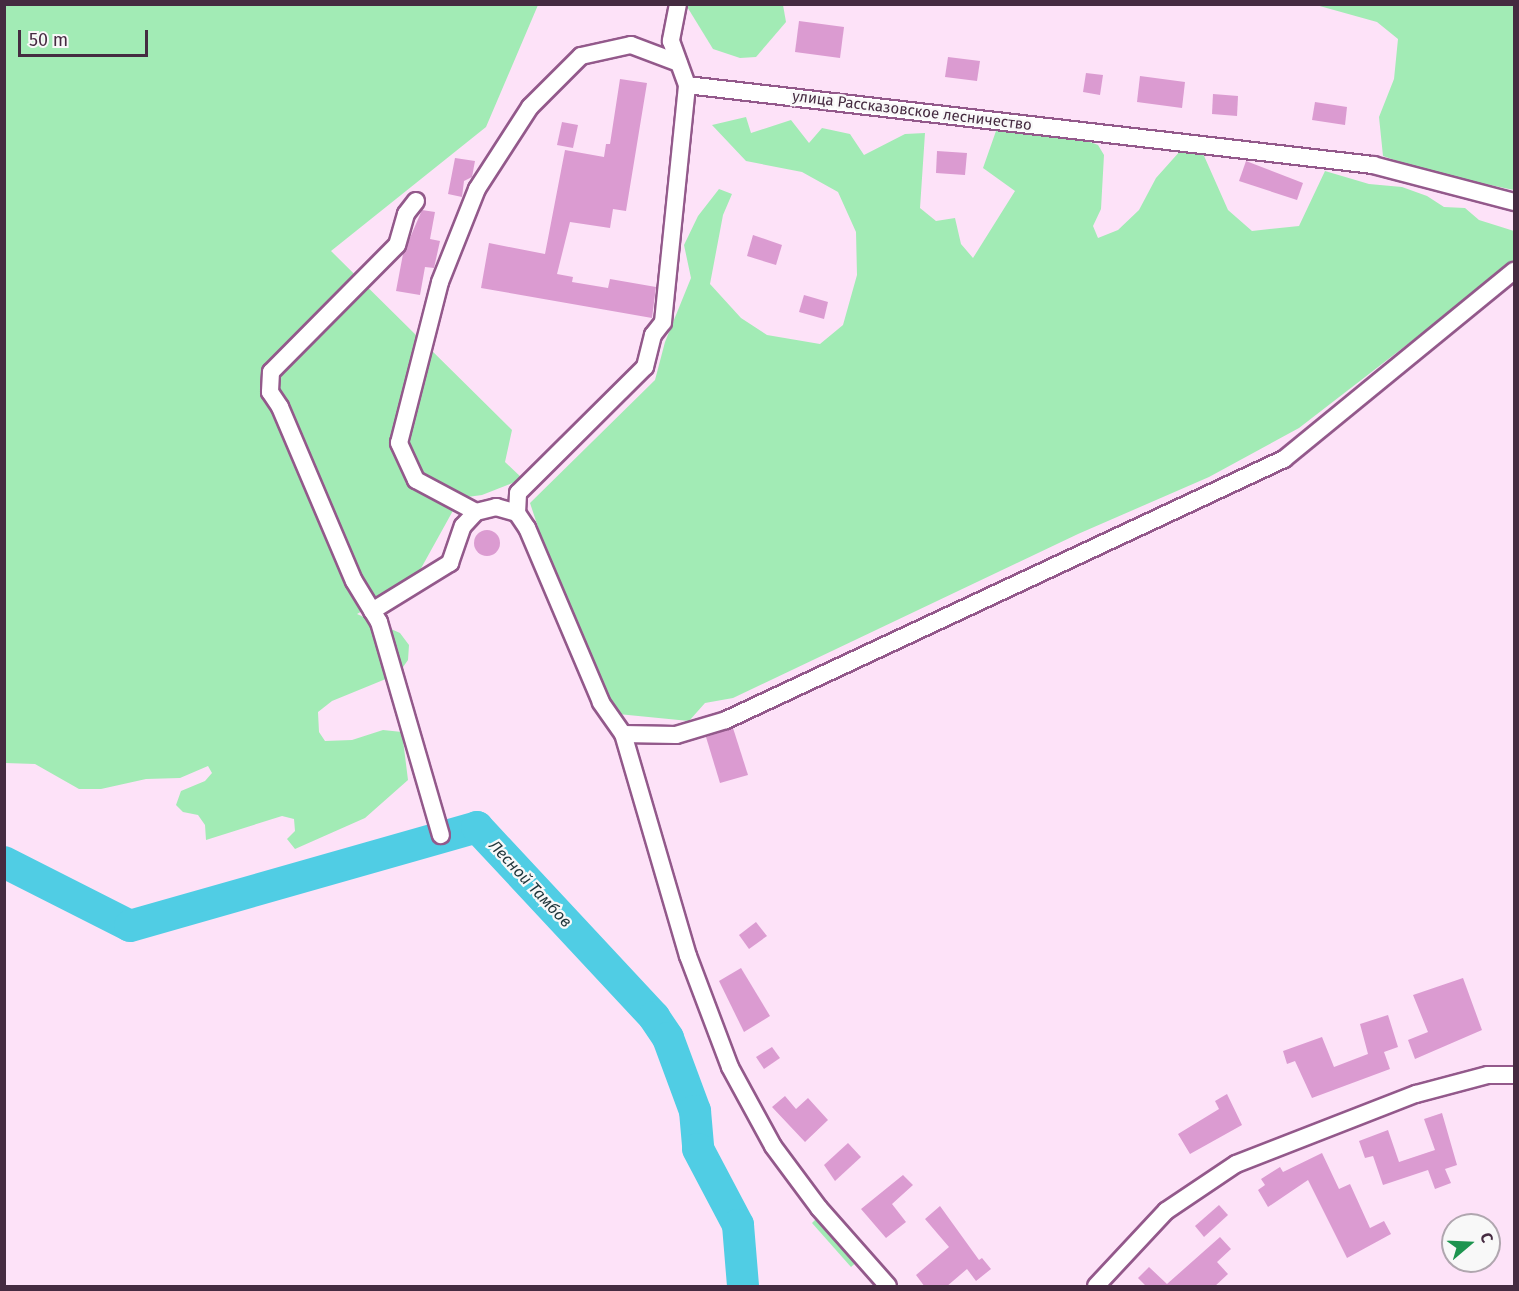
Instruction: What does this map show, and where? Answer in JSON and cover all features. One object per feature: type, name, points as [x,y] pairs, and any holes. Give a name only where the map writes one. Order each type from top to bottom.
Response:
[{"type":"street","points":[[678,4],[671,41],[687,86],[663,322],[653,335],[645,367],[518,493],[517,513],[527,528],[601,702],[623,734],[688,956],[730,1067],[773,1146],[819,1208],[888,1287]]},
{"type":"street","points":[[476,512],[416,480],[399,443],[440,282],[477,189],[530,107],[581,56],[631,45],[679,63]]},
{"type":"street","name":"улица Рассказовское лесничество","points":[[687,86],[1373,165],[1515,202]]},
{"type":"street","points":[[416,201],[406,214],[397,245],[271,372],[270,392],[280,407],[354,581],[372,611],[441,835]]},
{"type":"street","points":[[623,734],[676,735],[726,720],[1284,459],[1515,271]]},
{"type":"street","points":[[372,611],[450,563],[463,525],[476,512],[496,507],[517,513]]},
{"type":"street","points":[[1096,1287],[1166,1212],[1236,1164],[1416,1094],[1488,1076],[1515,1075]]},
{"type":"green space","points":[[5,5],[538,5],[486,127],[331,251],[512,430],[505,462],[523,479],[482,495],[460,498],[414,581],[357,614],[400,633],[409,645],[408,660],[398,674],[332,701],[318,712],[319,732],[325,741],[352,740],[383,730],[402,732],[408,780],[365,818],[295,849],[287,839],[295,831],[294,819],[282,816],[206,840],[205,825],[198,815],[183,812],[176,805],[181,791],[205,781],[212,773],[208,766],[180,778],[146,779],[101,789],[79,789],[35,764],[5,763]]},
{"type":"green space","points":[[686,5],[783,5],[786,22],[756,57],[740,58],[713,49]]},
{"type":"green space","points":[[1316,5],[1514,5],[1514,190],[1432,173],[1383,156],[1379,117],[1394,79],[1398,39],[1377,22]]},
{"type":"green space","points":[[746,117],[751,133],[791,120],[809,143],[822,128],[850,134],[864,155],[905,134],[925,133],[920,208],[936,221],[955,218],[961,244],[973,258],[1015,191],[983,168],[996,131],[1013,129],[1077,137],[1098,145],[1104,155],[1101,209],[1093,226],[1098,238],[1118,230],[1139,210],[1156,178],[1181,150],[1201,149],[1228,210],[1252,231],[1299,226],[1325,171],[1369,184],[1402,187],[1427,196],[1444,207],[1465,208],[1479,220],[1514,231],[1514,262],[1299,428],[1209,477],[1078,534],[733,698],[705,703],[689,721],[618,714],[559,590],[530,503],[655,380],[665,342],[691,278],[684,245],[698,216],[719,189],[732,194],[723,215],[710,284],[741,318],[767,335],[820,344],[843,325],[857,275],[856,232],[838,192],[802,172],[746,161],[712,125]]},
{"type":"green space","points":[[820,1215],[859,1260],[851,1267],[812,1223]]},
{"type":"building","points":[[799,21],[844,27],[840,58],[795,52]]},
{"type":"building","points":[[948,57],[980,61],[977,81],[945,77]]},
{"type":"building","points":[[1086,73],[1103,75],[1100,95],[1083,92]]},
{"type":"building","points":[[1140,76],[1185,82],[1182,108],[1137,102]]},
{"type":"building","points":[[620,79],[647,83],[626,211],[613,209],[610,228],[570,222],[557,274],[573,277],[572,282],[608,288],[610,279],[656,287],[652,318],[481,288],[489,243],[545,254],[565,150],[604,157],[606,144],[610,144]]},
{"type":"building","points":[[1213,94],[1238,96],[1237,116],[1212,114]]},
{"type":"building","points":[[1315,102],[1347,107],[1345,125],[1312,120]]},
{"type":"building","points":[[562,122],[578,125],[573,148],[557,145]]},
{"type":"building","points":[[937,151],[967,153],[965,175],[936,173]]},
{"type":"building","points":[[455,158],[475,161],[472,177],[464,181],[462,197],[448,194]]},
{"type":"building","points":[[1246,161],[1303,183],[1297,200],[1239,181]]},
{"type":"building","points":[[422,210],[435,212],[430,239],[440,241],[434,268],[425,267],[420,295],[396,291],[403,254]]},
{"type":"building","points":[[753,235],[782,245],[776,265],[747,256]]},
{"type":"building","points":[[804,295],[828,302],[824,319],[799,312]]},
{"type":"building","points":[[487,530],[497,533],[500,543],[497,553],[487,556],[477,553],[474,543],[477,533]]},
{"type":"building","points":[[733,728],[748,775],[720,783],[706,737]]},
{"type":"building","points":[[756,922],[767,936],[749,949],[739,935]]},
{"type":"building","points":[[741,968],[770,1016],[744,1032],[719,981]]},
{"type":"building","points":[[1463,978],[1482,1030],[1415,1059],[1408,1040],[1428,1032],[1413,995]]},
{"type":"building","points":[[1388,1015],[1398,1047],[1384,1052],[1390,1069],[1312,1098],[1295,1061],[1287,1064],[1283,1051],[1322,1037],[1334,1067],[1368,1054],[1360,1024]]},
{"type":"building","points":[[772,1047],[780,1058],[764,1069],[756,1057]]},
{"type":"building","points":[[1227,1094],[1242,1125],[1190,1154],[1178,1134],[1219,1109],[1215,1101]]},
{"type":"building","points":[[785,1096],[796,1109],[808,1098],[828,1120],[805,1142],[772,1107]]},
{"type":"building","points":[[1442,1113],[1457,1165],[1445,1169],[1451,1183],[1435,1189],[1428,1170],[1383,1185],[1373,1156],[1365,1158],[1359,1141],[1388,1130],[1399,1162],[1435,1150],[1424,1119]]},
{"type":"building","points":[[848,1143],[861,1157],[835,1181],[824,1165]]},
{"type":"building","points":[[1322,1153],[1339,1189],[1350,1184],[1370,1228],[1384,1221],[1391,1234],[1347,1258],[1308,1180],[1268,1207],[1258,1190],[1265,1185],[1261,1179],[1280,1167],[1283,1172]]},
{"type":"building","points":[[903,1175],[913,1185],[892,1204],[906,1222],[886,1238],[861,1209]]},
{"type":"building","points":[[1219,1205],[1228,1215],[1204,1237],[1195,1226]]},
{"type":"building","points":[[940,1206],[979,1260],[982,1258],[991,1269],[976,1281],[967,1269],[946,1287],[925,1287],[916,1275],[949,1247],[925,1219]]},
{"type":"building","points":[[1220,1237],[1231,1249],[1217,1262],[1228,1274],[1214,1287],[1147,1287],[1138,1278],[1149,1267],[1167,1284]]},
{"type":"waterway","name":"Лесной Тамбов","points":[[4,862],[130,926],[477,827],[654,1017],[668,1038],[695,1111],[698,1149],[738,1225],[743,1286]]}]
